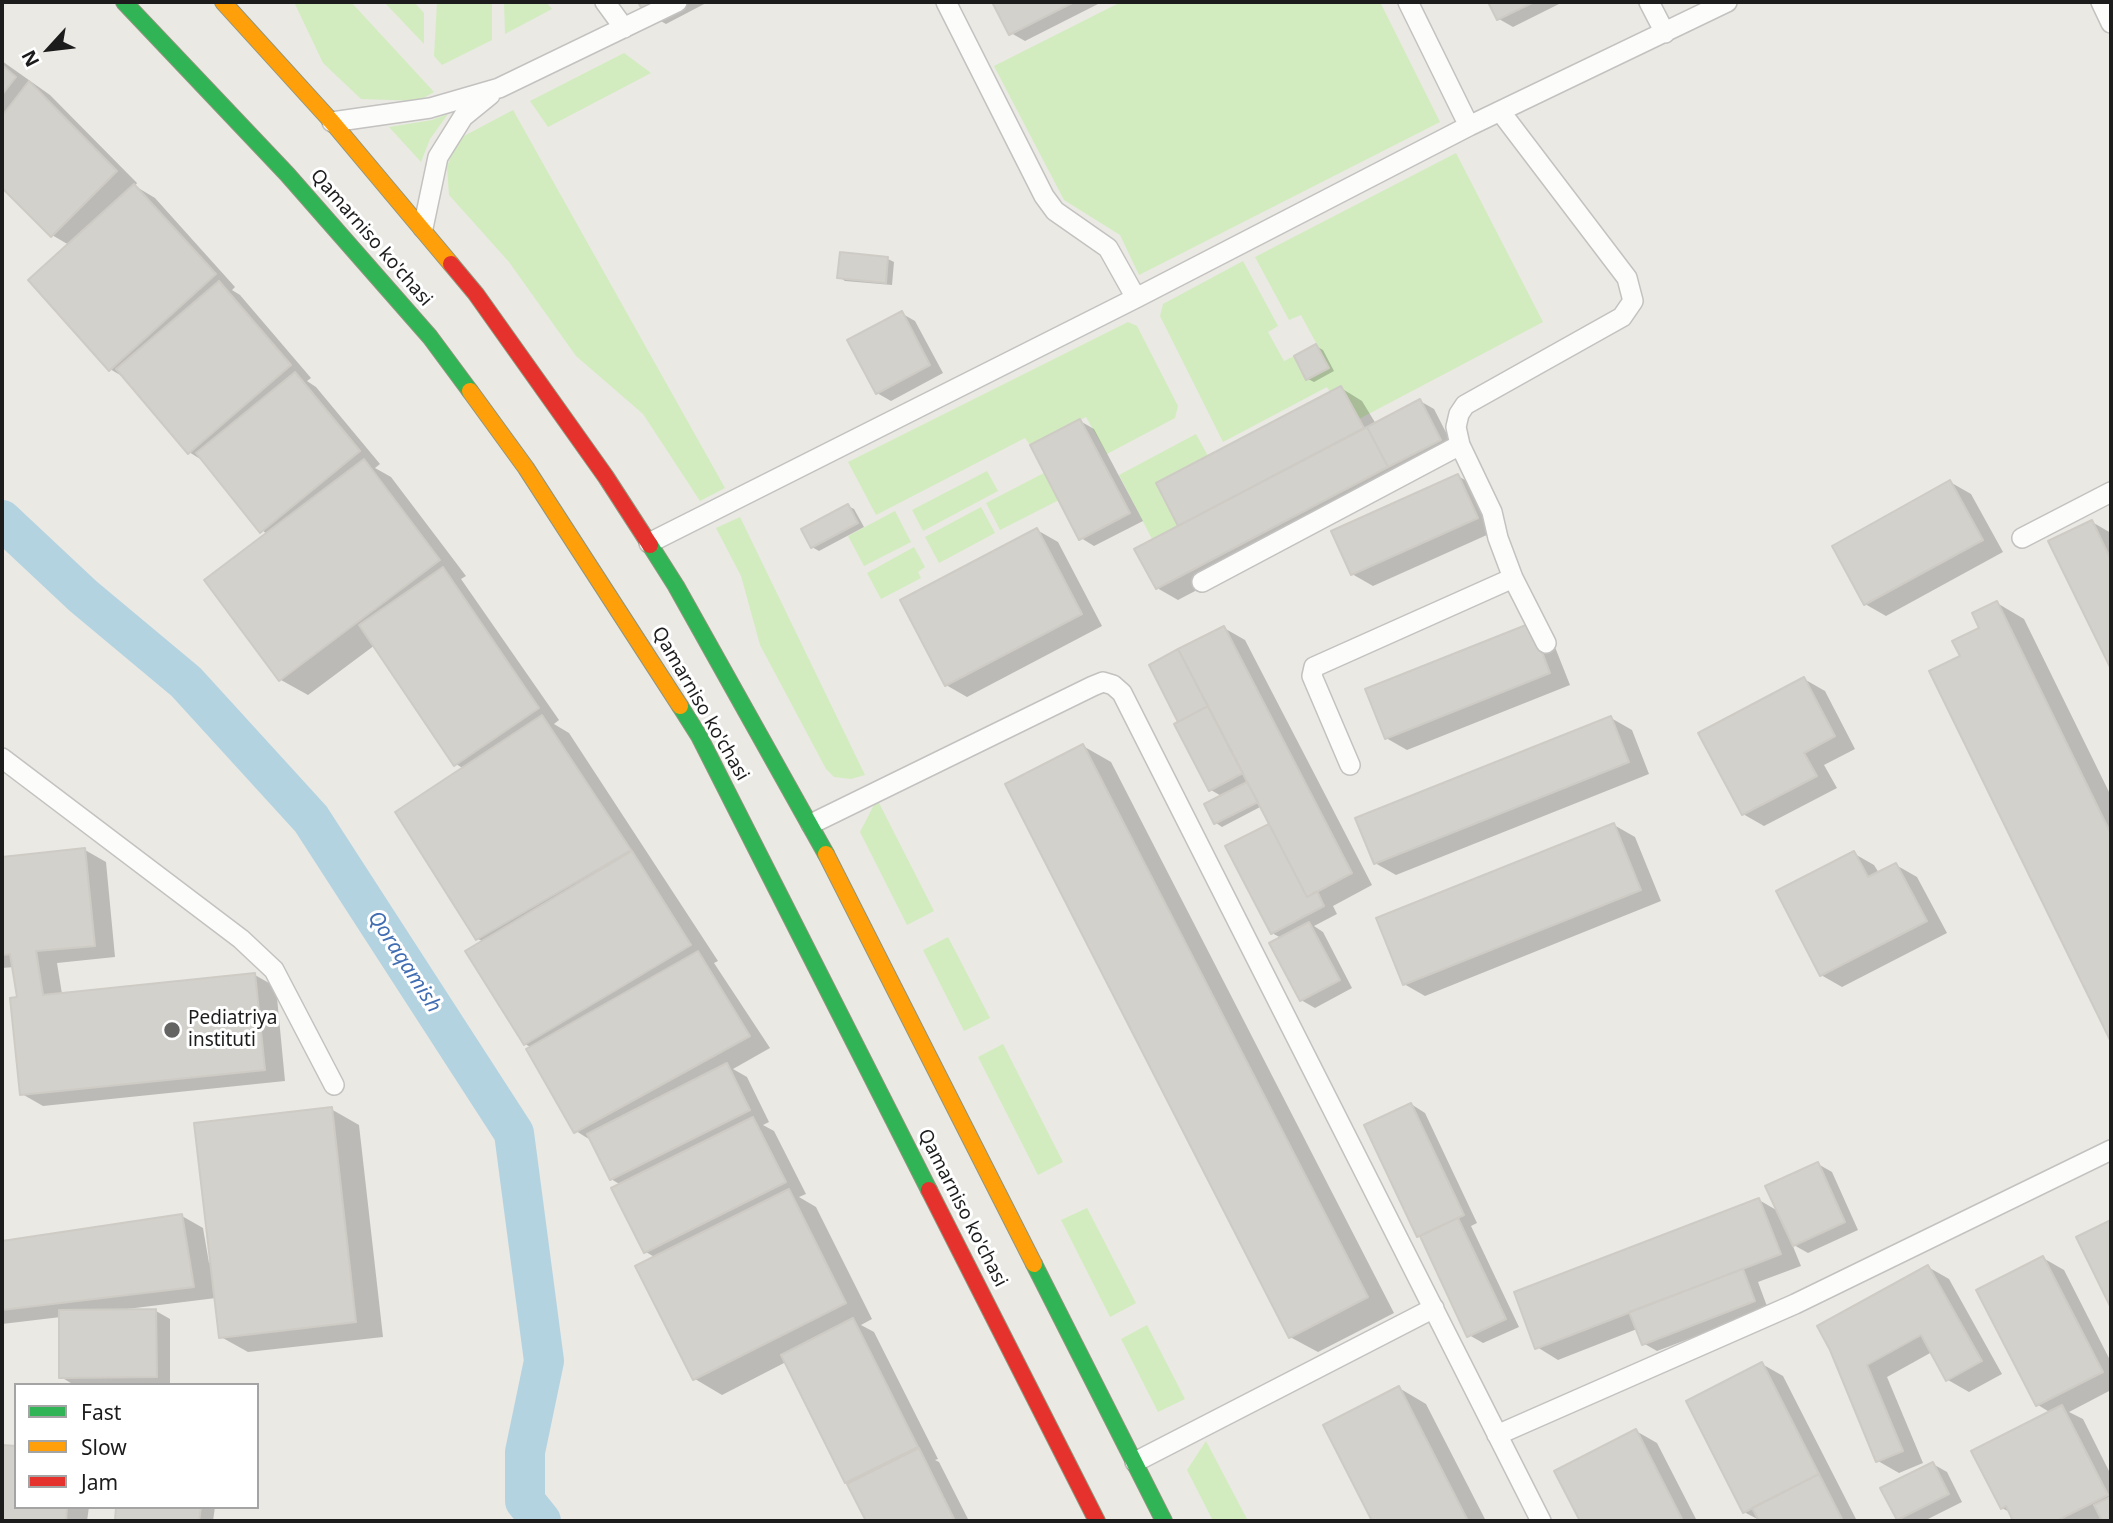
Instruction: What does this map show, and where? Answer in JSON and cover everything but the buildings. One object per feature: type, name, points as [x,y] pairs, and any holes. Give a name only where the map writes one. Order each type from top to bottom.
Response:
[{"type":"main road","name":"Qamarniso ko'chasi","points":[[124,2],[287,174],[430,337],[526,468],[617,605],[699,736],[1097,1521]]},
{"type":"main road","name":"Qamarniso ko'chasi","points":[[223,2],[332,122],[476,294],[649,543],[737,690],[811,824],[1164,1521]]},
{"type":"lane","points":[[605,2],[624,28]]},
{"type":"lane","points":[[332,122],[430,108],[499,88],[677,2]]},
{"type":"lane","points":[[946,2],[1044,196],[1055,211],[1108,248],[1136,298]]},
{"type":"lane","points":[[1408,2],[1469,126]]},
{"type":"lane","points":[[1649,2],[1665,33]]},
{"type":"lane","points":[[649,543],[1136,298],[1469,126],[1727,2]]},
{"type":"lane","points":[[2101,2],[2111,23]]},
{"type":"lane","points":[[423,231],[438,157],[463,117],[499,88]]},
{"type":"lane","points":[[1500,111],[1628,278],[1633,301],[1622,317],[1465,405],[1459,414],[1457,427],[1460,445],[1492,512],[1497,538],[1513,578],[1546,643]]},
{"type":"lane","points":[[1202,582],[1460,445]]},
{"type":"lane","points":[[2022,538],[2111,492]]},
{"type":"lane","points":[[1350,765],[1312,676],[1314,667],[1322,660],[1513,578]]},
{"type":"lane","points":[[811,824],[1093,686],[1104,682],[1113,685],[1128,705],[1541,1521]]},
{"type":"lane","points":[[2,758],[241,939],[274,970],[334,1085]]},
{"type":"lane","points":[[1497,1435],[1795,1304],[2111,1150]]},
{"type":"lane","points":[[1135,1462],[1434,1308]]},
{"type":"green space","points":[[294,2],[351,2],[434,92],[418,101],[361,99],[323,63]]},
{"type":"green space","points":[[384,2],[414,2],[424,13],[424,44]]},
{"type":"green space","points":[[437,2],[492,2],[492,40],[442,65],[434,56]]},
{"type":"green space","points":[[504,2],[546,2],[552,9],[505,34]]},
{"type":"green space","points":[[1121,2],[1380,2],[1440,122],[1139,275],[1120,235],[1064,200],[994,66]]},
{"type":"green space","points":[[624,53],[651,73],[548,127],[530,101]]},
{"type":"green space","points":[[513,110],[725,488],[700,501],[643,414],[576,356],[509,262],[449,195],[447,167],[455,145],[462,137]]},
{"type":"green space","points":[[448,114],[430,139],[421,162],[389,127],[432,120]]},
{"type":"green space","points":[[1456,153],[1543,322],[1359,419],[1342,387],[1330,392],[1327,387],[1223,442],[1160,316],[1163,304],[1243,261],[1278,326],[1268,332],[1284,361],[1294,356],[1307,380],[1329,367],[1301,315],[1289,320],[1255,257]]},
{"type":"green space","points":[[1128,322],[1137,326],[1178,406],[1175,418],[1107,454],[1086,417],[1030,445],[1025,438],[876,515],[848,462]]},
{"type":"green space","points":[[1196,434],[1208,456],[1156,483],[1178,526],[1152,539],[1119,475]]},
{"type":"green space","points":[[987,471],[998,491],[923,531],[912,510]]},
{"type":"green space","points":[[1044,473],[1059,500],[1000,530],[986,503]]},
{"type":"green space","points":[[981,507],[995,533],[939,563],[925,537]]},
{"type":"green space","points":[[895,511],[911,542],[864,566],[848,536]]},
{"type":"green space","points":[[740,517],[865,775],[851,779],[834,777],[826,769],[760,645],[741,576],[716,528]]},
{"type":"green space","points":[[914,547],[925,567],[918,572],[921,578],[881,599],[867,573]]},
{"type":"green space","points":[[877,799],[934,911],[907,925],[860,832]]},
{"type":"green space","points":[[948,937],[990,1018],[964,1031],[923,950]]},
{"type":"green space","points":[[1003,1044],[1063,1162],[1038,1175],[978,1057]]},
{"type":"green space","points":[[1087,1208],[1136,1303],[1110,1317],[1061,1220]]},
{"type":"green space","points":[[1147,1325],[1185,1399],[1158,1412],[1121,1339]]},
{"type":"green space","points":[[1206,1441],[1248,1521],[1213,1521],[1187,1470]]},
{"type":"waterway","name":"Qoraqamish","points":[[2,520],[83,596],[186,682],[311,819],[514,1133],[544,1361],[525,1452],[525,1501],[541,1521]]},
{"type":"traffic: fast","points":[[124,2],[287,174],[430,337],[470,391]]},
{"type":"traffic: fast","points":[[650,545],[676,586],[826,854]]},
{"type":"traffic: fast","points":[[680,706],[699,736],[929,1190]]},
{"type":"traffic: fast","points":[[1034,1264],[1164,1521]]},
{"type":"traffic: slow","points":[[223,2],[332,122],[451,264]]},
{"type":"traffic: slow","points":[[470,391],[526,468],[680,706]]},
{"type":"traffic: slow","points":[[826,854],[1034,1264]]},
{"type":"traffic: jam","points":[[451,264],[476,294],[606,477],[650,545]]},
{"type":"traffic: jam","points":[[929,1190],[1097,1521]]},
{"type":"place","name":"Pediatriya instituti","points":[[172,1030]]}]
